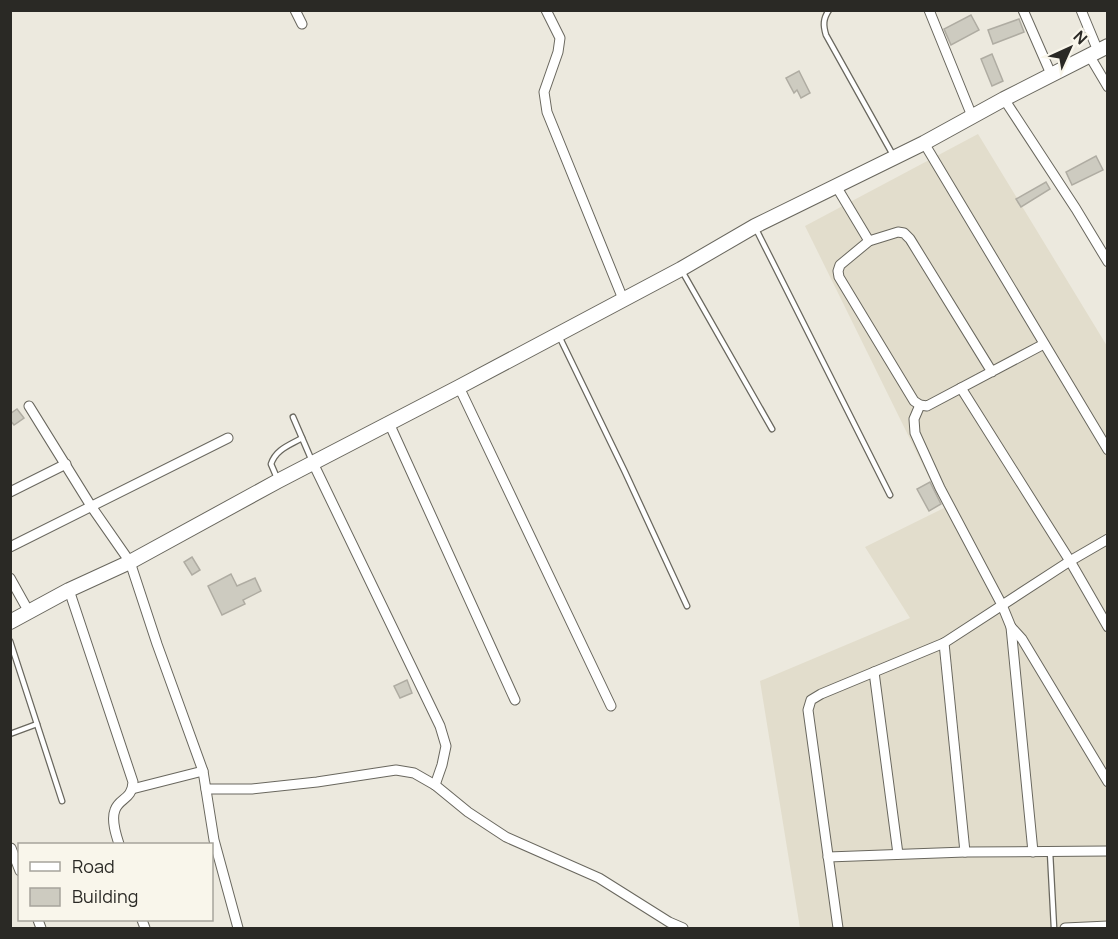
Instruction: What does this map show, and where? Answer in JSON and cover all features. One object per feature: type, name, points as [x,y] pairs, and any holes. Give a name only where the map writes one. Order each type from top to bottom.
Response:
[{"type":"street","points":[[295,10],[303,24]]},
{"type":"street","points":[[546,10],[560,38],[558,52],[544,92],[547,112],[623,299]]},
{"type":"street","points":[[929,10],[972,116]]},
{"type":"street","points":[[1023,10],[1051,74]]},
{"type":"street","points":[[1081,10],[1098,50],[1107,87]]},
{"type":"street","points":[[10,622],[69,590],[130,562],[681,268],[755,226],[924,143],[1098,50]]},
{"type":"street","points":[[1004,99],[1076,209],[1107,262]]},
{"type":"street","points":[[924,143],[1107,450]]},
{"type":"street","points":[[836,186],[869,241]]},
{"type":"street","points":[[992,372],[910,239],[904,233],[898,232],[869,241],[840,265],[839,277],[914,401],[920,405],[927,406],[962,388],[992,372],[1044,344]]},
{"type":"street","points":[[459,387],[611,706]]},
{"type":"street","points":[[962,388],[1070,561],[1107,627]]},
{"type":"street","points":[[920,405],[914,419],[915,433],[940,488],[1002,605],[1011,627],[1033,852]]},
{"type":"street","points":[[29,406],[91,506],[130,562],[203,771],[214,840],[238,928]]},
{"type":"street","points":[[389,423],[515,700]]},
{"type":"street","points":[[10,547],[228,438]]},
{"type":"street","points":[[312,463],[440,726],[446,746],[435,785]]},
{"type":"street","points":[[10,492],[66,464]]},
{"type":"street","points":[[838,928],[808,710],[811,700],[944,643],[1107,539]]},
{"type":"street","points":[[10,578],[29,612]]},
{"type":"street","points":[[69,590],[133,782],[127,798],[115,807],[113,816],[119,843]]},
{"type":"street","points":[[1011,627],[1022,639],[1107,782]]},
{"type":"street","points":[[944,643],[965,852]]},
{"type":"street","points":[[874,672],[898,854]]},
{"type":"street","points":[[206,789],[252,789],[396,770],[414,773],[435,785],[468,812],[506,837],[600,878],[651,911],[683,928]]},
{"type":"street","points":[[132,789],[203,771]]},
{"type":"street","points":[[11,848],[18,866]]},
{"type":"street","points":[[828,857],[965,852],[1107,851]]},
{"type":"street","points":[[1065,928],[1107,926]]},
{"type":"lane","points":[[829,10],[824,18],[826,35],[894,158]]},
{"type":"lane","points":[[755,226],[890,495]]},
{"type":"lane","points":[[681,268],[772,429]]},
{"type":"lane","points":[[558,334],[687,606]]},
{"type":"lane","points":[[293,417],[312,463]]},
{"type":"lane","points":[[278,481],[271,464],[274,456],[278,451],[302,438]]},
{"type":"lane","points":[[10,641],[62,801]]},
{"type":"lane","points":[[10,734],[37,724]]},
{"type":"lane","points":[[1050,852],[1054,928]]},
{"type":"shaded area","points":[[978,134],[1107,346],[1107,928],[800,928],[760,681],[910,618],[865,547],[944,508],[805,226]]},
{"type":"building","points":[[971,15],[979,30],[951,45],[944,29]]},
{"type":"building","points":[[1019,19],[1024,32],[993,44],[988,30]]},
{"type":"building","points":[[992,54],[1003,81],[992,86],[981,59]]},
{"type":"building","points":[[799,71],[810,93],[801,98],[797,90],[794,93],[786,78]]},
{"type":"building","points":[[1096,156],[1103,170],[1072,185],[1066,172]]},
{"type":"building","points":[[1046,182],[1050,189],[1021,207],[1016,199]]},
{"type":"building","points":[[17,409],[24,418],[14,425],[10,420],[10,414]]},
{"type":"building","points":[[930,482],[941,504],[929,511],[917,489]]},
{"type":"building","points":[[192,557],[200,570],[192,575],[184,562]]},
{"type":"building","points":[[231,574],[237,586],[255,578],[261,591],[243,600],[245,604],[222,615],[208,586]]},
{"type":"building","points":[[407,680],[412,693],[400,698],[394,686]]}]
